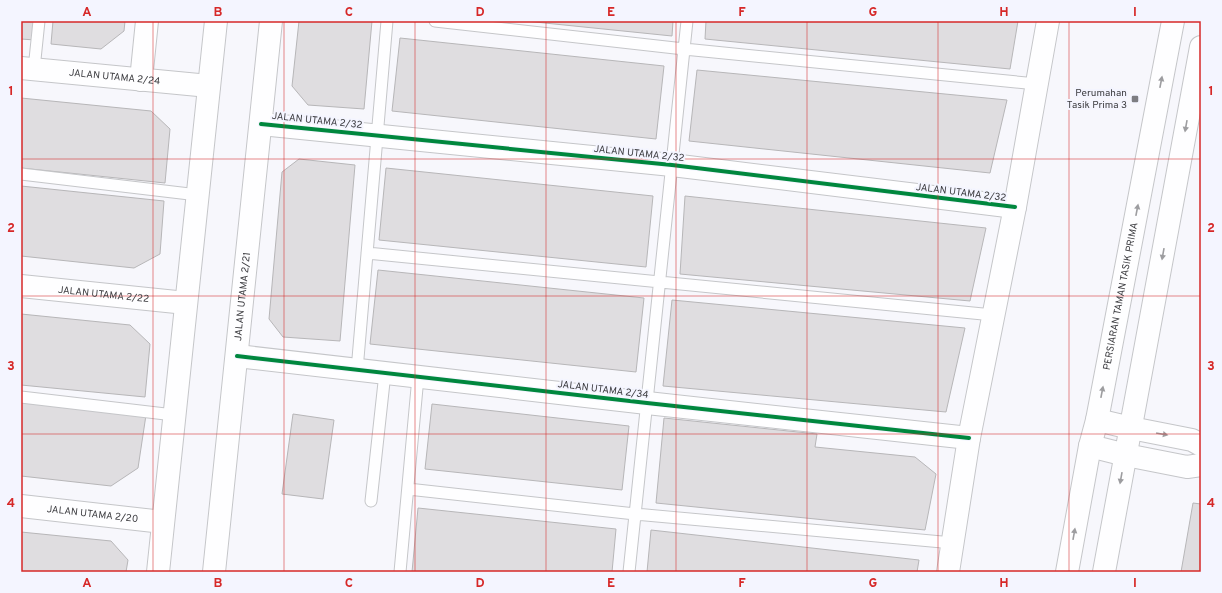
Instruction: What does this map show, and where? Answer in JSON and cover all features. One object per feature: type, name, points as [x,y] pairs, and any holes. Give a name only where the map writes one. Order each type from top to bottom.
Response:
[{"type":"street","points":[[141,80],[147,21]]},
{"type":"street","points":[[158,572],[216,21]]},
{"type":"street","name":"JALAN UTAMA 2/21","points":[[214,572],[271,21]]},
{"type":"street","points":[[948,572],[969,438],[1015,207],[1048,21]]},
{"type":"street","name":"PERSIARAN TAMAN TASIK PRIMA","points":[[1067,572],[1090,446],[1097,420],[1173,21]]},
{"type":"street","points":[[1104,572],[1201,47]]},
{"type":"street","name":"JALAN UTAMA 2/24","points":[[27,69],[209,86]]},
{"type":"street","name":"JALAN UTAMA 2/32","points":[[261,124],[672,165],[1015,207]]},
{"type":"street","name":"JALAN UTAMA 2/22","points":[[21,286],[186,303]]},
{"type":"street","name":"JALAN UTAMA 2/34","points":[[236,356],[969,438]]},
{"type":"street","points":[[1097,420],[1192,440],[1201,445]]},
{"type":"street","points":[[1090,446],[1187,467],[1201,465]]},
{"type":"street","name":"JALAN UTAMA 2/20","points":[[21,506],[163,522]]},
{"type":"lane","points":[[27,69],[39,21]]},
{"type":"lane","points":[[356,370],[388,21]]},
{"type":"lane","points":[[435,21],[684,49],[1037,84]]},
{"type":"lane","points":[[629,572],[687,21]]},
{"type":"lane","points":[[21,174],[198,195]]},
{"type":"lane","points":[[367,253],[993,315]]},
{"type":"lane","points":[[371,501],[385,373]]},
{"type":"lane","points":[[400,572],[418,377]]},
{"type":"lane","points":[[21,397],[174,415]]},
{"type":"lane","points":[[408,489],[635,514],[952,543]]},
{"type":"building","points":[[21,21],[37,21],[35,40],[21,39]]},
{"type":"building","points":[[53,21],[125,21],[124,31],[101,49],[51,44]]},
{"type":"building","points":[[299,21],[372,21],[364,109],[308,105],[292,86]]},
{"type":"building","points":[[525,21],[673,21],[672,36]]},
{"type":"building","points":[[706,21],[1018,21],[1010,69],[705,39]]},
{"type":"building","points":[[400,38],[664,66],[656,139],[392,111]]},
{"type":"building","points":[[697,70],[1007,100],[990,173],[689,141]]},
{"type":"building","points":[[21,98],[151,111],[170,129],[165,183],[21,168]]},
{"type":"building","points":[[299,159],[355,165],[340,341],[283,337],[269,319],[282,172]]},
{"type":"building","points":[[386,168],[653,196],[646,267],[379,240]]},
{"type":"building","points":[[21,186],[164,201],[160,254],[134,268],[21,256]]},
{"type":"building","points":[[685,196],[986,228],[970,301],[680,274]]},
{"type":"building","points":[[378,270],[644,298],[636,372],[370,344]]},
{"type":"building","points":[[672,300],[965,328],[946,412],[663,386]]},
{"type":"building","points":[[21,314],[130,325],[150,344],[145,397],[21,385]]},
{"type":"building","points":[[21,401],[146,415],[138,468],[111,486],[21,476]]},
{"type":"building","points":[[432,404],[629,426],[622,490],[425,469]]},
{"type":"building","points":[[293,414],[334,420],[323,499],[282,494]]},
{"type":"building","points":[[664,418],[817,434],[815,447],[915,457],[936,474],[925,530],[656,503]]},
{"type":"building","points":[[1193,503],[1201,504],[1201,572],[1181,572]]},
{"type":"building","points":[[418,508],[616,529],[612,572],[412,572]]},
{"type":"building","points":[[651,530],[919,560],[917,572],[647,572]]},
{"type":"building","points":[[21,532],[111,541],[128,560],[126,572],[21,572]]},
{"type":"cycle path","points":[[261,124],[672,165],[1015,207]]},
{"type":"cycle path","points":[[237,356],[969,438]]},
{"type":"place","name":"Perumahan Tasik Prima 3","points":[[1135,99]]}]
